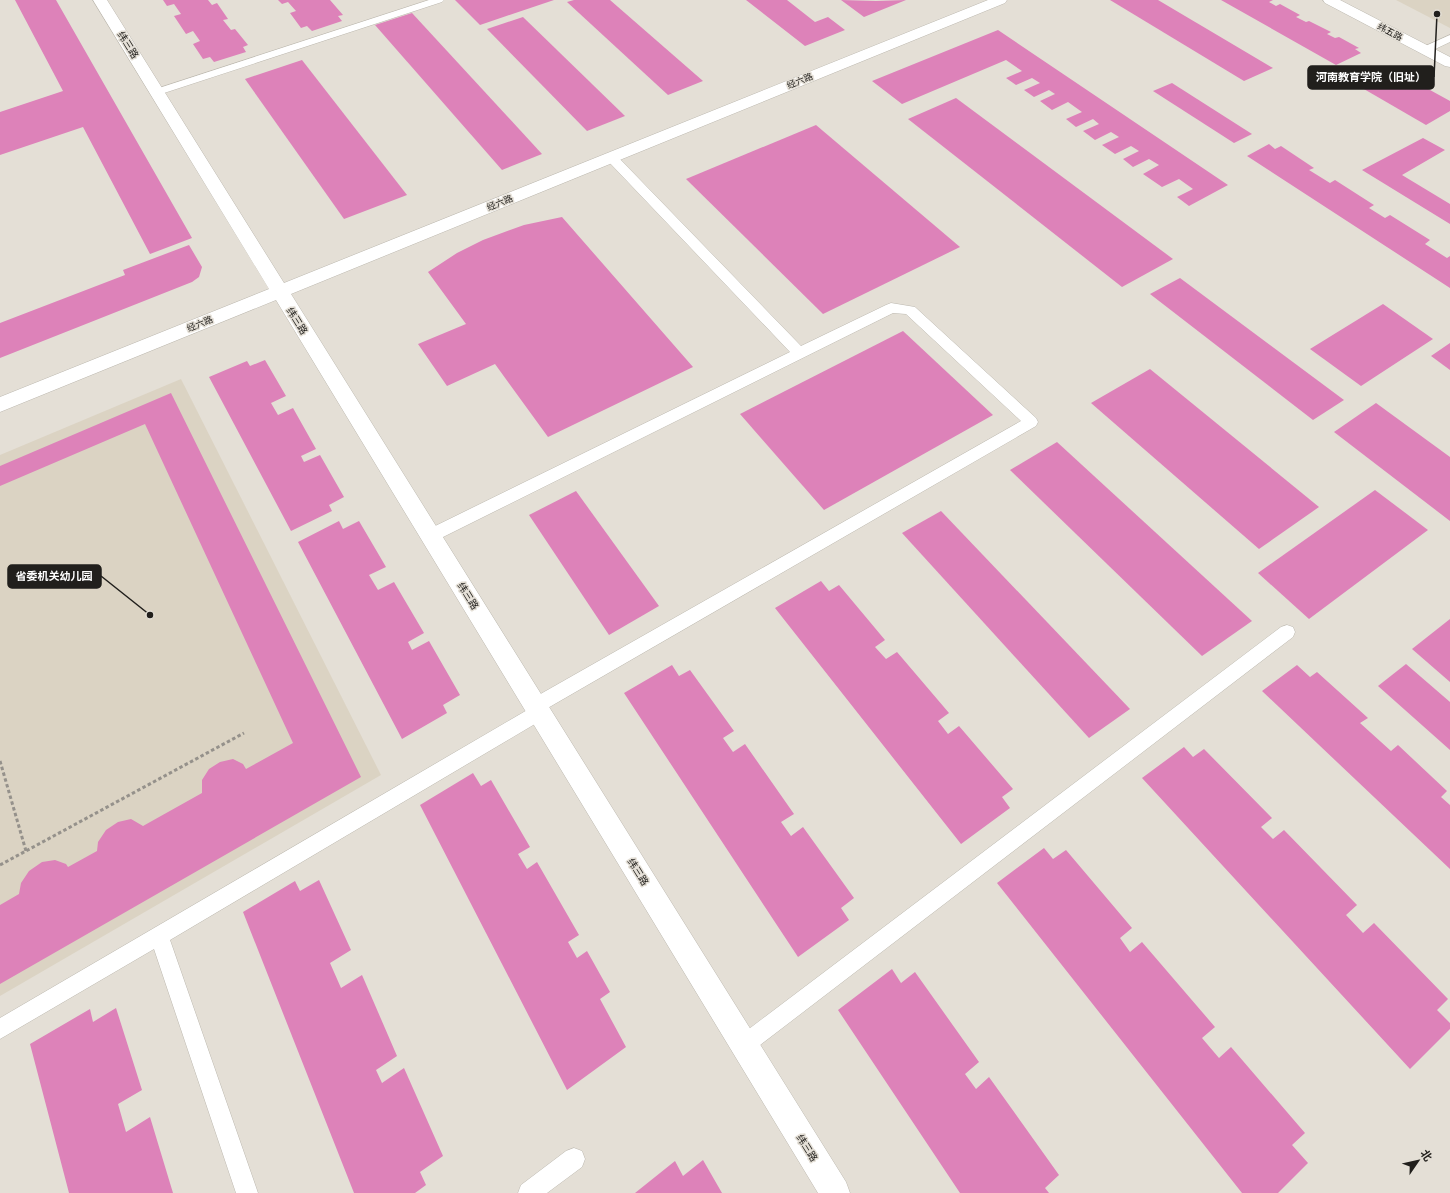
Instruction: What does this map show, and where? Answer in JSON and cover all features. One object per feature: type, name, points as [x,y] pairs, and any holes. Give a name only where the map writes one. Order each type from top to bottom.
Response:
[{"type":"street","name":"纬三路","points":[[100,0],[835,1193]]},
{"type":"street","name":"经六路","points":[[0,405],[1000,0]]},
{"type":"street","name":"纬五路","points":[[1330,0],[1450,63]]},
{"type":"lane","points":[[157,92],[439,0]]},
{"type":"lane","points":[[1425,50],[1450,38]]},
{"type":"lane","points":[[611,157],[799,353]]},
{"type":"lane","points":[[0,1029],[537,709],[1031,422],[910,310],[891,308],[430,536]]},
{"type":"lane","points":[[744,1045],[1287,632]]},
{"type":"lane","points":[[159,935],[247,1193]]},
{"type":"lane","points":[[529,1193],[574,1159]]},
{"type":"path","points":[[0,865],[244,733]]},
{"type":"path","points":[[0,761],[26,851]]},
{"type":"shaded area","points":[[1396,0],[1450,0],[1450,28]]},
{"type":"shaded area","points":[[181,379],[381,775],[0,996],[0,455]]},
{"type":"building","points":[[15,0],[56,0],[192,238],[150,254],[83,127],[0,155],[0,112],[63,91]]},
{"type":"building","points":[[163,0],[208,0],[212,5],[217,3],[228,19],[223,20],[231,30],[235,29],[248,45],[243,47],[246,52],[214,62],[210,57],[203,59],[193,44],[200,41],[193,31],[186,34],[174,16],[181,14],[174,4],[167,6]]},
{"type":"building","points":[[278,0],[330,0],[343,15],[338,16],[342,21],[312,31],[307,26],[301,28],[290,13],[296,11],[288,2],[282,4]]},
{"type":"building","points":[[455,0],[554,0],[480,25]]},
{"type":"building","points":[[574,0],[610,0],[703,81],[668,95],[567,2]]},
{"type":"building","points":[[746,0],[787,0],[815,22],[828,17],[845,30],[805,46]]},
{"type":"building","points":[[841,0],[876,1],[906,0],[864,17]]},
{"type":"building","points":[[1110,0],[1158,0],[1273,68],[1244,81]]},
{"type":"building","points":[[1221,0],[1273,0],[1269,2],[1276,6],[1280,4],[1300,15],[1296,17],[1306,22],[1309,21],[1331,32],[1327,34],[1335,38],[1339,37],[1359,48],[1355,49],[1361,53],[1336,65]]},
{"type":"building","points":[[412,13],[542,154],[502,170],[375,25]]},
{"type":"building","points":[[523,17],[625,116],[587,131],[487,29]]},
{"type":"building","points":[[998,30],[1228,185],[1189,206],[1177,197],[1193,189],[1179,179],[1162,187],[1143,174],[1159,165],[1149,159],[1133,167],[1123,159],[1139,151],[1131,146],[1115,154],[1102,145],[1119,137],[1111,132],[1095,140],[1083,131],[1099,124],[1093,119],[1076,127],[1066,119],[1082,112],[1068,102],[1052,110],[1040,101],[1055,94],[1049,90],[1034,97],[1024,90],[1040,83],[1032,78],[1016,85],[1006,78],[1022,71],[1006,60],[902,104],[872,81]]},
{"type":"building","points":[[302,60],[407,195],[344,219],[245,79]]},
{"type":"building","points":[[1390,68],[1450,101],[1450,111],[1426,125],[1357,85]]},
{"type":"building","points":[[1172,83],[1252,134],[1234,143],[1153,91]]},
{"type":"building","points":[[956,98],[1173,259],[1122,287],[908,119]]},
{"type":"building","points":[[816,125],[960,247],[823,314],[686,179]]},
{"type":"building","points":[[1423,138],[1445,150],[1402,175],[1450,204],[1450,224],[1362,170]]},
{"type":"building","points":[[1269,144],[1275,149],[1281,146],[1314,168],[1309,170],[1330,183],[1335,180],[1374,205],[1369,208],[1385,218],[1390,215],[1430,240],[1425,244],[1447,258],[1450,256],[1450,288],[1247,156]]},
{"type":"building","points":[[562,217],[693,367],[548,437],[495,364],[447,386],[418,344],[466,324],[428,272],[457,253],[483,240],[524,225]]},
{"type":"building","points":[[189,245],[202,267],[199,277],[192,282],[0,358],[0,323],[125,275],[123,270]]},
{"type":"building","points":[[1180,278],[1344,400],[1313,420],[1150,294]]},
{"type":"building","points":[[1383,304],[1433,339],[1361,386],[1310,349]]},
{"type":"building","points":[[903,331],[993,415],[824,510],[740,414]]},
{"type":"building","points":[[1450,343],[1450,370],[1431,356]]},
{"type":"building","points":[[265,360],[286,396],[271,403],[278,415],[293,408],[316,449],[301,456],[304,462],[320,455],[344,497],[329,505],[332,511],[291,531],[209,377],[247,361],[250,366]]},
{"type":"building","points":[[1150,369],[1319,507],[1259,549],[1091,403]]},
{"type":"building","points":[[171,393],[361,777],[0,984],[0,905],[19,894],[21,883],[29,871],[42,862],[55,860],[66,864],[68,867],[97,851],[98,842],[106,830],[118,822],[131,819],[143,826],[202,793],[202,780],[209,769],[220,762],[233,759],[243,764],[246,769],[293,743],[145,424],[0,486],[0,466]]},
{"type":"building","points":[[1376,403],[1450,457],[1450,521],[1334,432]]},
{"type":"building","points":[[1057,442],[1252,621],[1202,656],[1010,470]]},
{"type":"building","points":[[1375,490],[1428,530],[1309,619],[1258,573]]},
{"type":"building","points":[[576,491],[659,606],[609,635],[529,515]]},
{"type":"building","points":[[941,511],[1130,709],[1089,738],[902,533]]},
{"type":"building","points":[[339,521],[343,529],[359,521],[386,567],[369,575],[378,590],[394,582],[424,633],[408,642],[412,650],[429,641],[460,695],[443,705],[447,713],[402,739],[298,542]]},
{"type":"building","points":[[821,581],[829,591],[839,585],[885,640],[875,647],[886,659],[897,652],[949,713],[938,721],[948,734],[959,726],[1013,789],[1002,797],[1010,808],[961,844],[775,608]]},
{"type":"building","points":[[1450,619],[1450,682],[1412,649]]},
{"type":"building","points":[[1406,664],[1450,702],[1450,750],[1378,686]]},
{"type":"building","points":[[672,665],[679,676],[690,670],[734,731],[723,738],[733,752],[745,744],[794,814],[781,822],[791,836],[803,827],[854,898],[841,908],[849,920],[798,957],[624,693]]},
{"type":"building","points":[[1297,665],[1310,677],[1317,672],[1368,718],[1360,723],[1391,751],[1398,745],[1447,791],[1441,797],[1450,805],[1450,869],[1262,691]]},
{"type":"building","points":[[1184,747],[1193,757],[1204,749],[1272,818],[1261,827],[1273,839],[1284,830],[1357,905],[1346,915],[1363,933],[1374,923],[1448,999],[1437,1010],[1450,1023],[1450,1029],[1410,1069],[1142,778]]},
{"type":"building","points":[[473,773],[481,786],[491,780],[530,847],[518,854],[527,869],[537,862],[579,935],[568,942],[577,958],[587,951],[610,992],[600,999],[626,1047],[567,1090],[420,805]]},
{"type":"building","points":[[1044,848],[1053,859],[1066,850],[1132,928],[1120,938],[1130,952],[1142,942],[1215,1027],[1202,1038],[1219,1058],[1231,1047],[1305,1133],[1292,1145],[1308,1163],[1278,1193],[1242,1193],[997,883]]},
{"type":"building","points":[[319,880],[351,950],[330,963],[341,988],[362,975],[397,1056],[376,1070],[382,1083],[404,1068],[443,1156],[420,1172],[426,1185],[415,1193],[354,1193],[243,912],[295,881],[300,891]]},
{"type":"building","points":[[892,969],[901,983],[915,972],[979,1062],[965,1074],[976,1089],[989,1077],[1059,1175],[1045,1188],[1049,1193],[960,1193],[838,1010]]},
{"type":"building","points":[[116,1008],[142,1090],[118,1104],[126,1132],[150,1117],[173,1193],[69,1193],[30,1044],[90,1009],[93,1022]]},
{"type":"building","points":[[703,1160],[722,1193],[635,1193],[675,1161],[683,1176]]},
{"type":"place","name":"河南教育学院（旧址）","points":[[1437,14]]},
{"type":"place","name":"省委机关幼儿园","points":[[150,615]]}]
